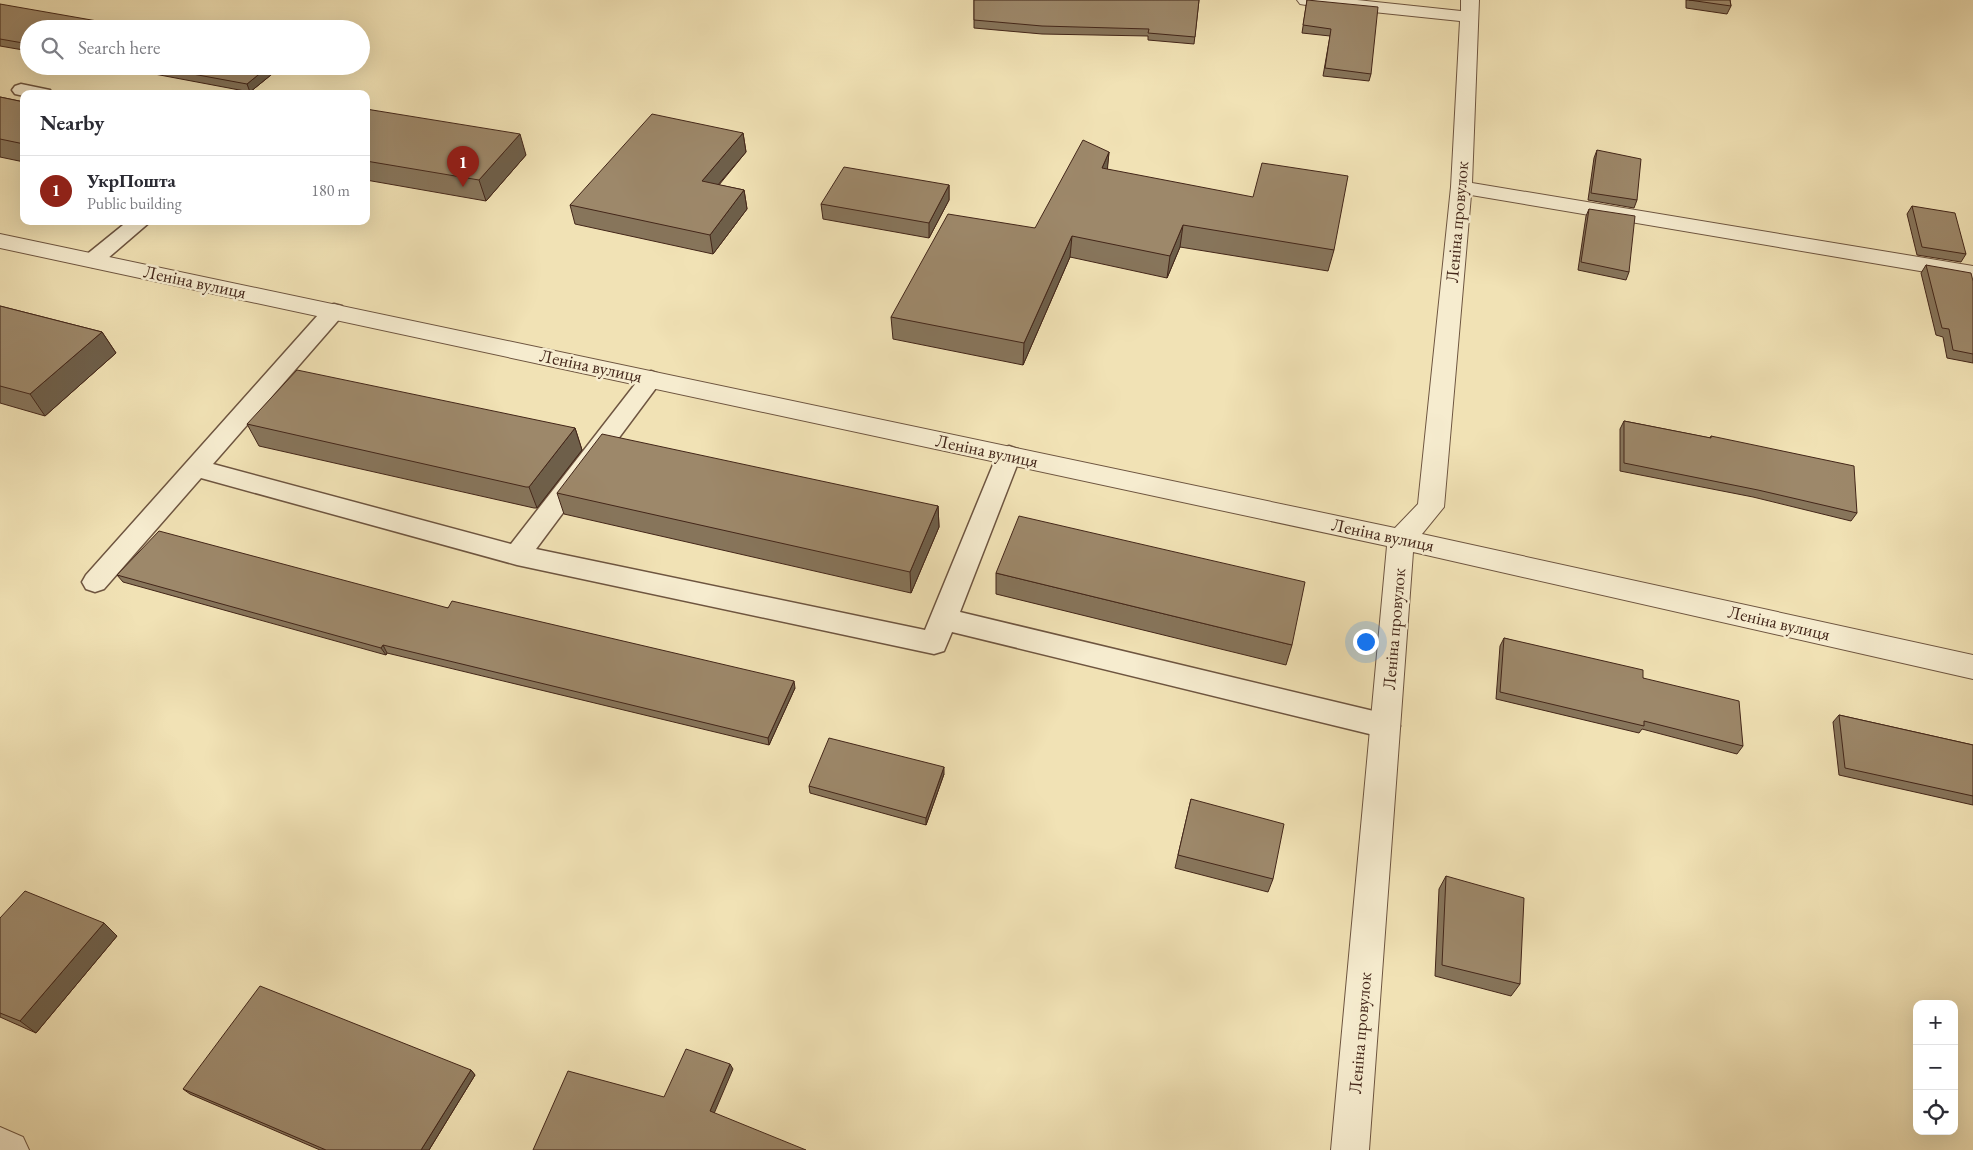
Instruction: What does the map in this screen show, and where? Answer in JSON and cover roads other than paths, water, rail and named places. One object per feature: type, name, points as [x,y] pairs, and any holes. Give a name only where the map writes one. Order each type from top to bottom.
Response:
[{"type":"street","points":[[1306,0],[1469,9]]},
{"type":"street","name":"Леніна провулок","points":[[1350,1150],[1401,538],[1431,507],[1461,187],[1469,9]]},
{"type":"street","points":[[1461,187],[1973,273]]},
{"type":"street","name":"Леніна вулиця","points":[[0,240],[1401,538],[1973,666]]},
{"type":"street","points":[[0,1146],[10,1150]]},
{"type":"lane","points":[[93,260],[136,225]]},
{"type":"lane","points":[[95,582],[334,312]]},
{"type":"lane","points":[[517,555],[651,379]]},
{"type":"lane","points":[[196,468],[517,555],[934,643],[1009,456]]},
{"type":"lane","points":[[944,619],[1386,726]]},
{"type":"place","name":"УкрПошта","points":[[463,187]]}]
